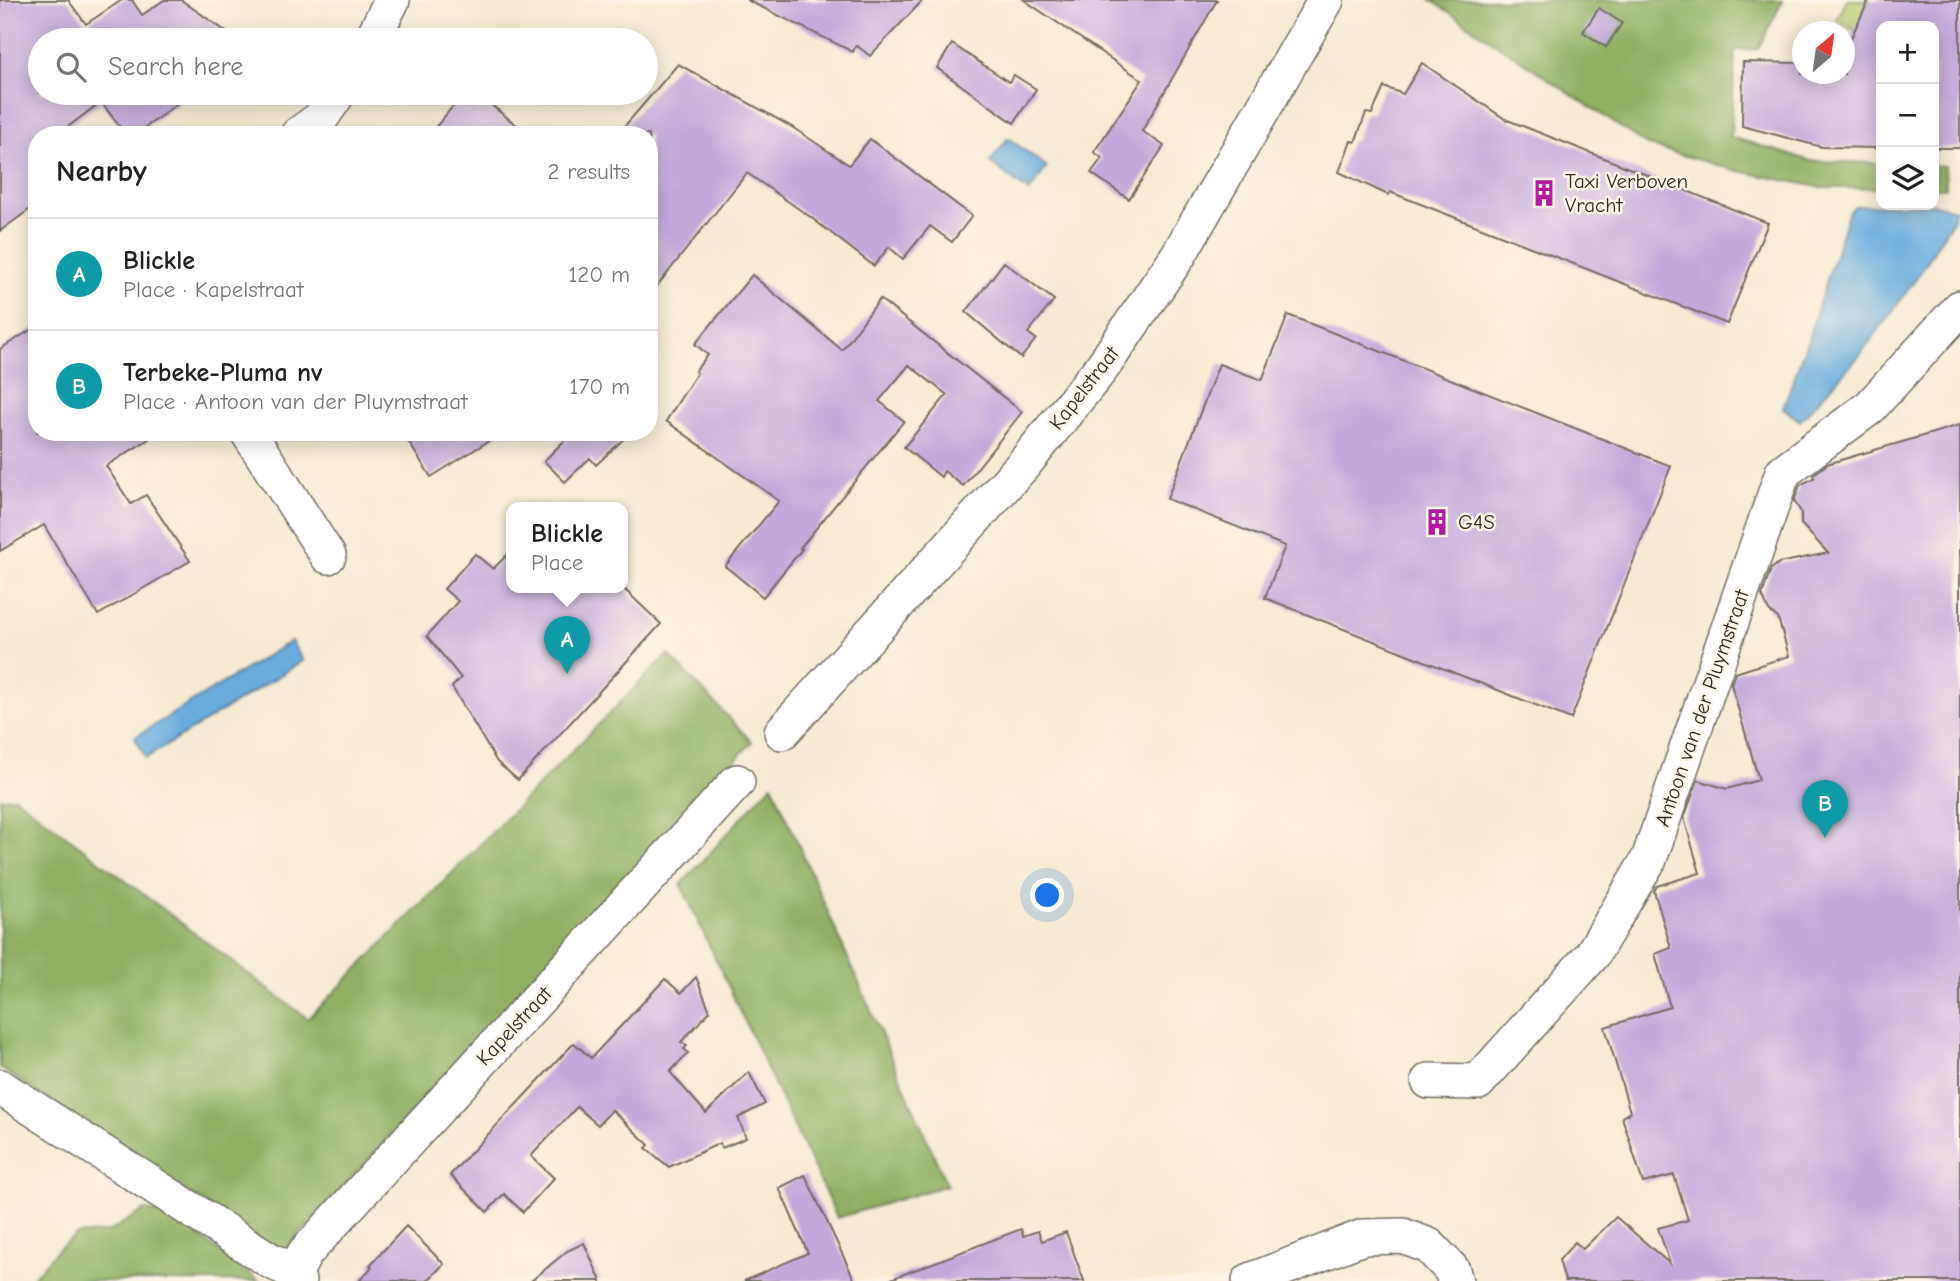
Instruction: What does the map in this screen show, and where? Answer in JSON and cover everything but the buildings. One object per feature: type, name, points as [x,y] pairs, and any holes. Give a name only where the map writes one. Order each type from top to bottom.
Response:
[{"type":"street","points":[[378,28],[392,0]]},
{"type":"street","name":"Kapelstraat","points":[[782,732],[1024,464],[1103,366],[1178,256],[1326,0]]},
{"type":"street","points":[[310,126],[320,119],[330,105]]},
{"type":"street","name":"Antoon van der Pluymstraat","points":[[1429,1082],[1478,1082],[1592,955],[1649,859],[1783,472],[1870,407],[1960,308]]},
{"type":"street","points":[[254,441],[328,556]]},
{"type":"street","name":"Kapelstraat","points":[[0,1087],[297,1277],[305,1253],[737,782]]},
{"type":"street","points":[[1250,1281],[1363,1237],[1403,1236],[1429,1246],[1452,1270],[1455,1281]]},
{"type":"green space","points":[[1431,0],[1783,0],[1758,49],[1735,50],[1731,137],[1811,161],[1876,163],[1876,188],[1823,188],[1734,170],[1647,145]]},
{"type":"green space","points":[[1847,0],[1869,0],[1855,31],[1855,21],[1837,20]]},
{"type":"green space","points":[[1939,165],[1945,166],[1946,188],[1939,188]]},
{"type":"green space","points":[[668,654],[752,742],[281,1254],[0,1068],[0,798],[15,797],[308,1019]]},
{"type":"green space","points":[[772,784],[947,1185],[837,1218],[681,885]]},
{"type":"green space","points":[[145,1210],[170,1215],[259,1281],[30,1281],[56,1251],[76,1235],[108,1232]]},
{"type":"water","points":[[1008,138],[1047,167],[1029,192],[990,162]]},
{"type":"water","points":[[1939,205],[1956,209],[1952,221],[1922,270],[1859,356],[1800,421],[1783,408],[1849,211],[1857,206],[1876,206],[1876,210],[1939,210]]},
{"type":"water","points":[[291,641],[303,661],[146,758],[135,737]]},
{"type":"place","name":"Taxi Verboven Vracht","points":[[1544,193]]},
{"type":"place","name":"G4S","points":[[1437,522]]},
{"type":"place","name":"Blickle","points":[[567,674]]},
{"type":"place","name":"Terbeke-Pluma nv","points":[[1825,838]]}]
